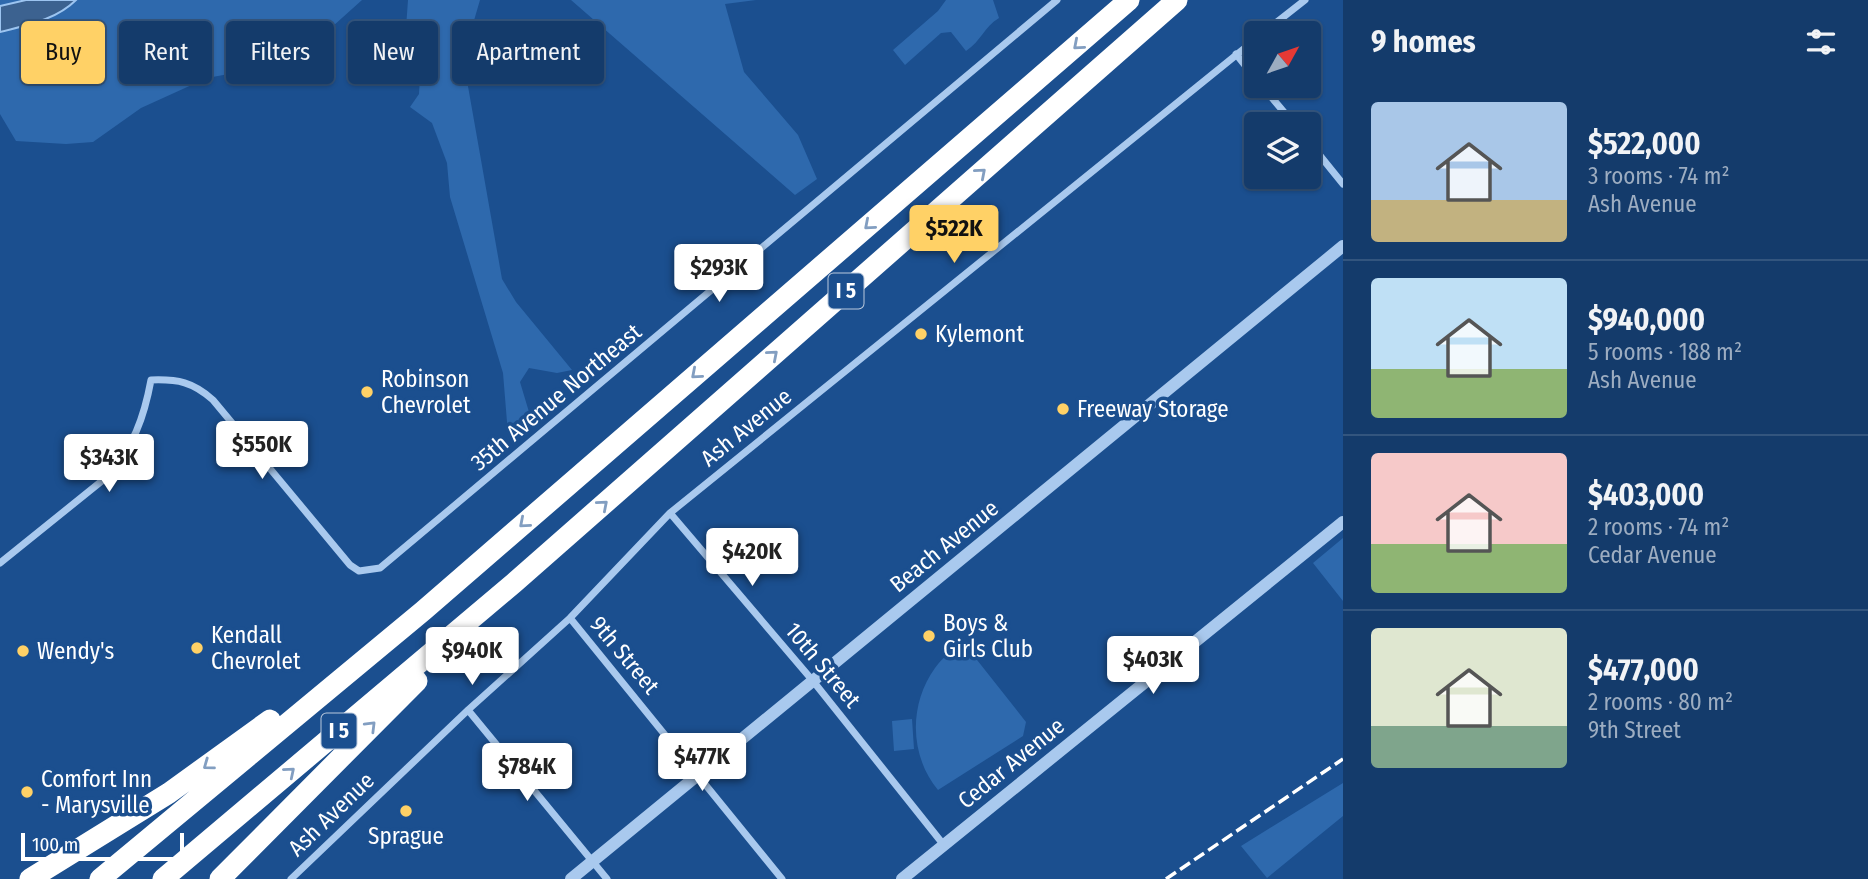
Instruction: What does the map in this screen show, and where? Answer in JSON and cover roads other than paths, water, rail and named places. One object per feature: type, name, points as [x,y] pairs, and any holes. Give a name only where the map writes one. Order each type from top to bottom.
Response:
[{"type":"highway","name":"I 5","points":[[100,879],[422,611],[1129,0]]},
{"type":"highway","name":"I 5","points":[[163,879],[514,583],[1177,0]]},
{"type":"highway","points":[[220,879],[514,583]]},
{"type":"highway","points":[[30,879],[169,793],[422,611]]},
{"type":"street","name":"35th Avenue Northeast","points":[[2,557],[108,476],[122,461],[142,420],[151,380],[185,381],[199,387],[351,565],[364,572],[380,568],[1057,0]]},
{"type":"street","points":[[1278,21],[1305,0]]},
{"type":"street","name":"Ash Avenue","points":[[291,879],[468,710],[570,618],[670,513],[1244,48]]},
{"type":"street","points":[[1236,54],[1244,64]]},
{"type":"street","points":[[1272,98],[1284,112]]},
{"type":"street","points":[[1321,157],[1343,184]]},
{"type":"street","name":"Beach Avenue","points":[[571,879],[1343,246]]},
{"type":"street","name":"10th Street","points":[[670,513],[813,681],[943,844]]},
{"type":"street","name":"Cedar Avenue","points":[[902,879],[1343,522]]},
{"type":"street","name":"9th Street","points":[[570,618],[782,879]]},
{"type":"street","points":[[468,710],[607,879]]},
{"type":"railway","points":[[1166,879],[1343,759]]},
{"type":"place","name":"Kylemont","points":[[921,334]]},
{"type":"place","name":"Robinson Chevrolet","points":[[367,392]]},
{"type":"place","name":"Freeway Storage","points":[[1063,409]]},
{"type":"place","name":"Boys & Girls Club","points":[[929,636]]},
{"type":"place","name":"Kendall Chevrolet","points":[[197,648]]},
{"type":"place","name":"Wendy's","points":[[23,651]]},
{"type":"place","name":"Comfort Inn - Marysville","points":[[27,792]]},
{"type":"place","name":"Sprague","points":[[406,811]]}]
